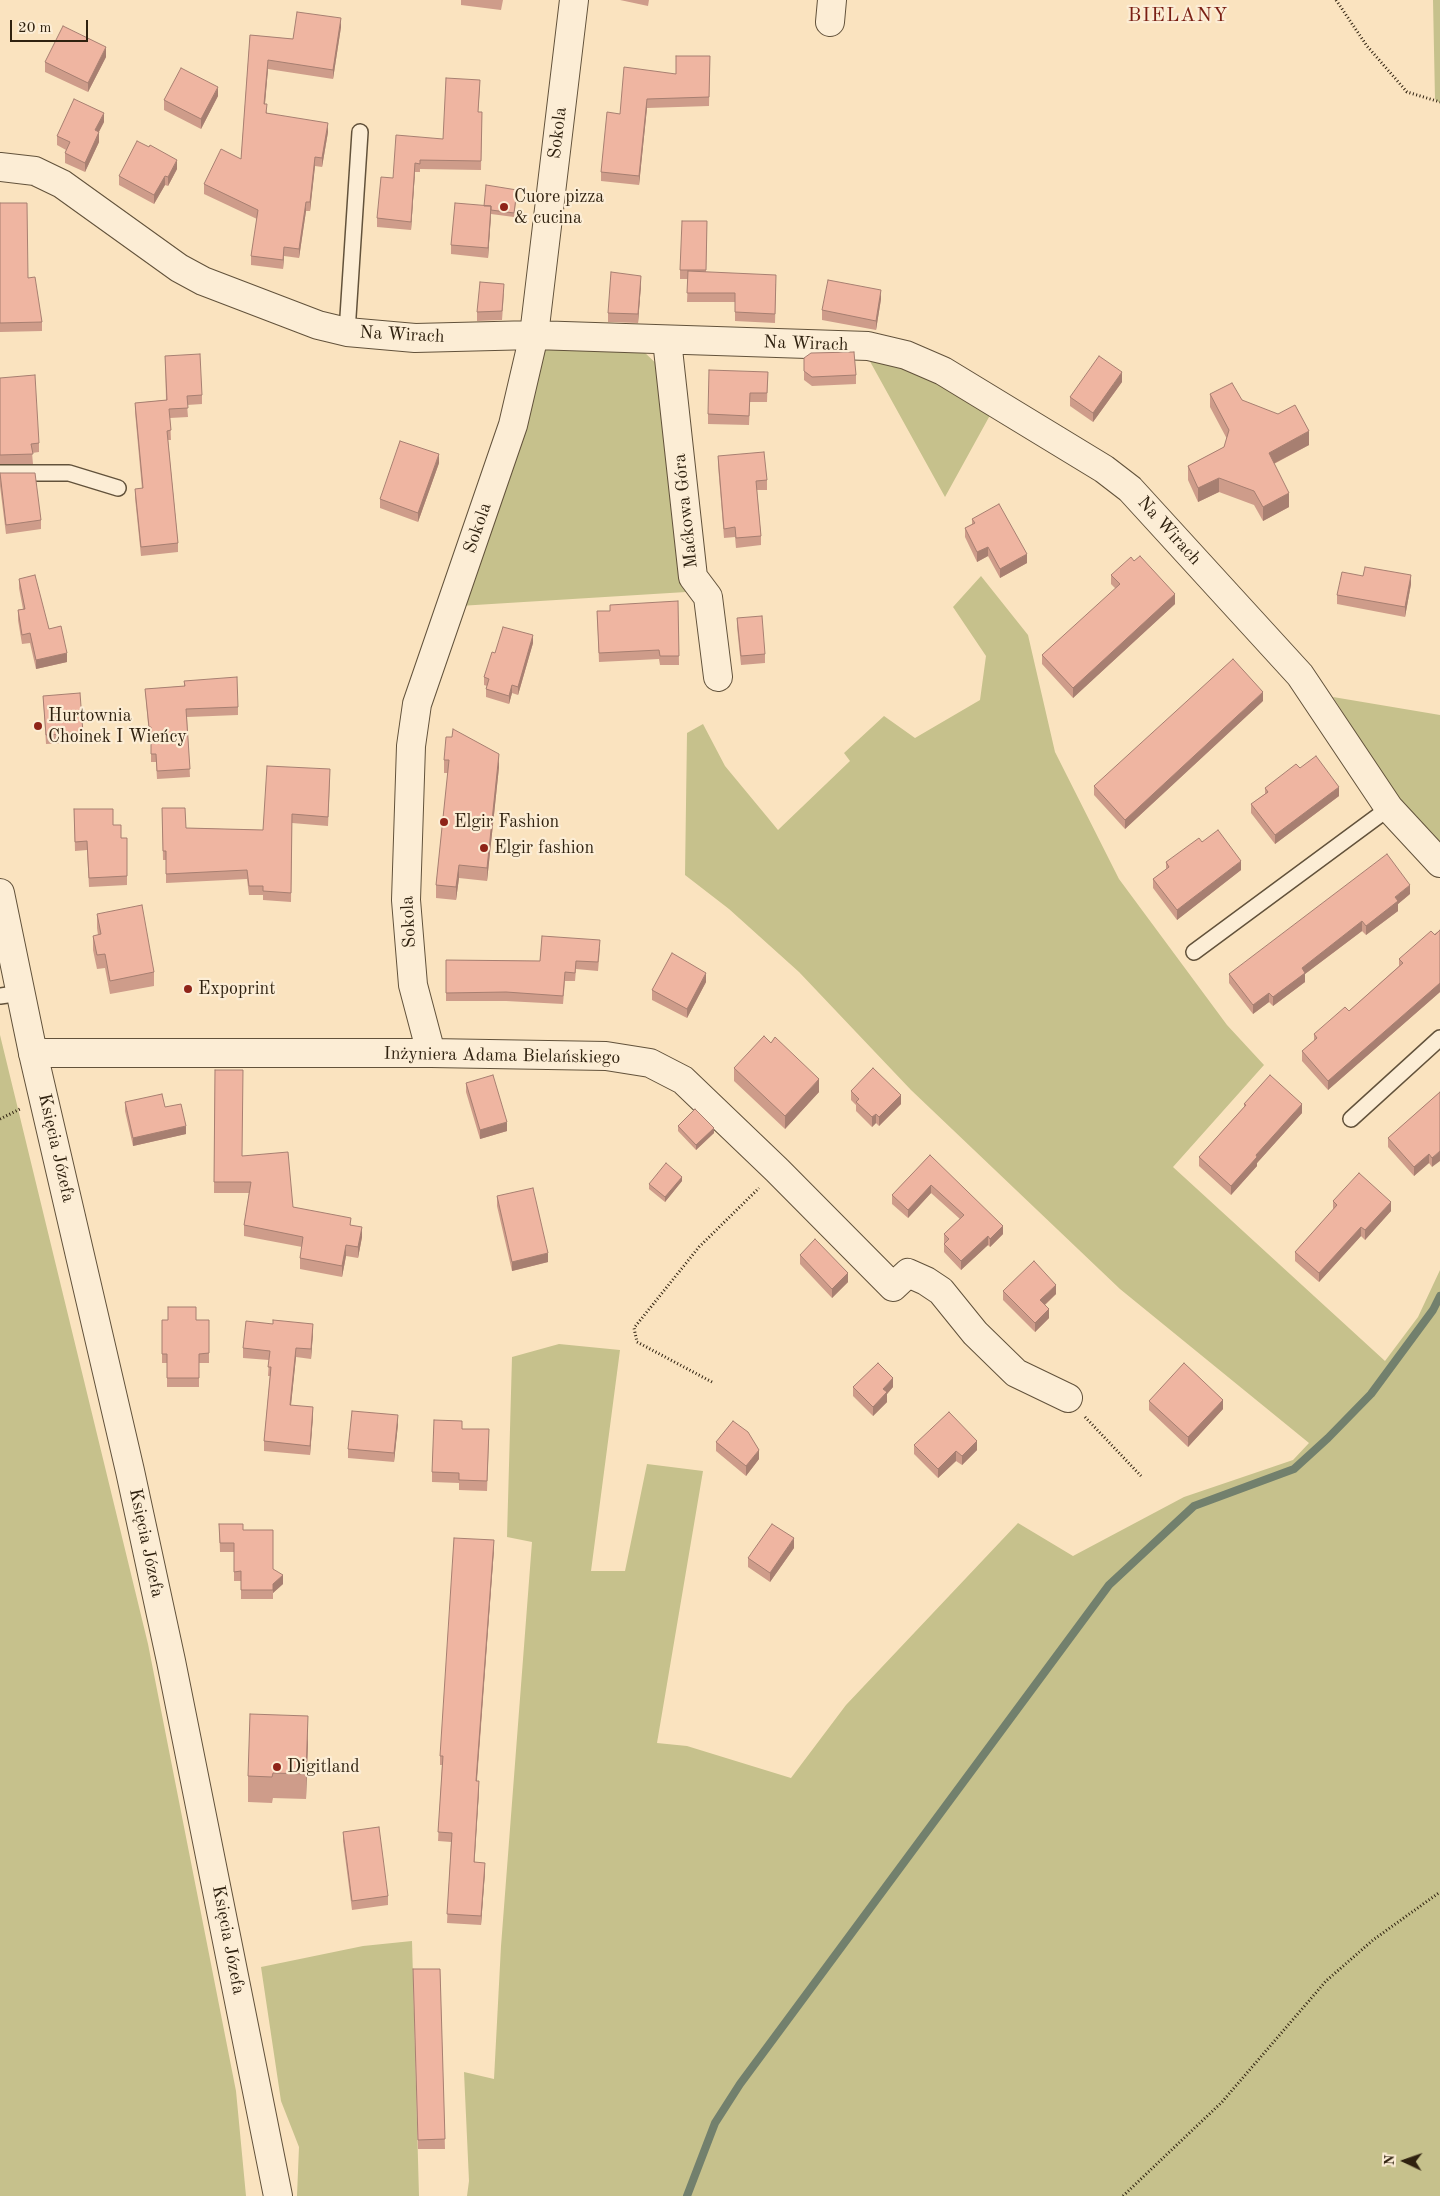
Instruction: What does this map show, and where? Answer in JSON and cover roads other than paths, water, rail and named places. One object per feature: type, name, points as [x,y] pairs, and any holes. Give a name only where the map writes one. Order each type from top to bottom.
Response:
[{"type":"street","name":"Sokola","points":[[431,1053],[413,985],[406,900],[411,746],[417,704],[513,425],[534,335],[574,0]]},
{"type":"street","name":"Na Wirach","points":[[0,167],[35,171],[62,184],[179,268],[203,281],[318,325],[347,332],[415,338],[534,335],[868,346],[906,355],[943,371],[1104,469],[1130,489],[1300,675],[1389,808],[1440,863]]},
{"type":"street","name":"Maćkowa Góra","points":[[667,340],[694,577],[708,597],[718,677]]},
{"type":"street","name":"Księcia Józefa","points":[[0,893],[10,994],[34,1053],[130,1470],[171,1661],[278,2196]]},
{"type":"street","name":"Inżyniera Adama Bielańskiego","points":[[34,1053],[431,1053],[606,1056],[650,1063],[682,1080],[777,1170],[893,1287],[908,1273],[926,1281],[941,1291],[976,1333],[1016,1373],[1068,1398]]},
{"type":"lane","points":[[347,332],[360,132]]},
{"type":"lane","points":[[0,473],[69,473],[118,488]]},
{"type":"lane","points":[[1194,952],[1389,808]]},
{"type":"lane","points":[[1351,1119],[1440,1038]]},
{"type":"waterway","points":[[687,2196],[715,2123],[740,2084],[1109,1585],[1194,1506],[1294,1469],[1328,1438],[1371,1394],[1433,1310],[1440,1296]]},
{"type":"place","name":"Cuore pizza & cucina","points":[[504,207]]},
{"type":"place","name":"Hurtownia Choinek I Wieńcy","points":[[38,726]]},
{"type":"place","name":"Elgir Fashion","points":[[444,822]]},
{"type":"place","name":"Elgir fashion","points":[[484,848]]},
{"type":"place","name":"Expoprint","points":[[188,989]]},
{"type":"place","name":"Digitland","points":[[277,1767]]},
{"type":"district","name":"BIELANY","points":[[1178,16]]}]
